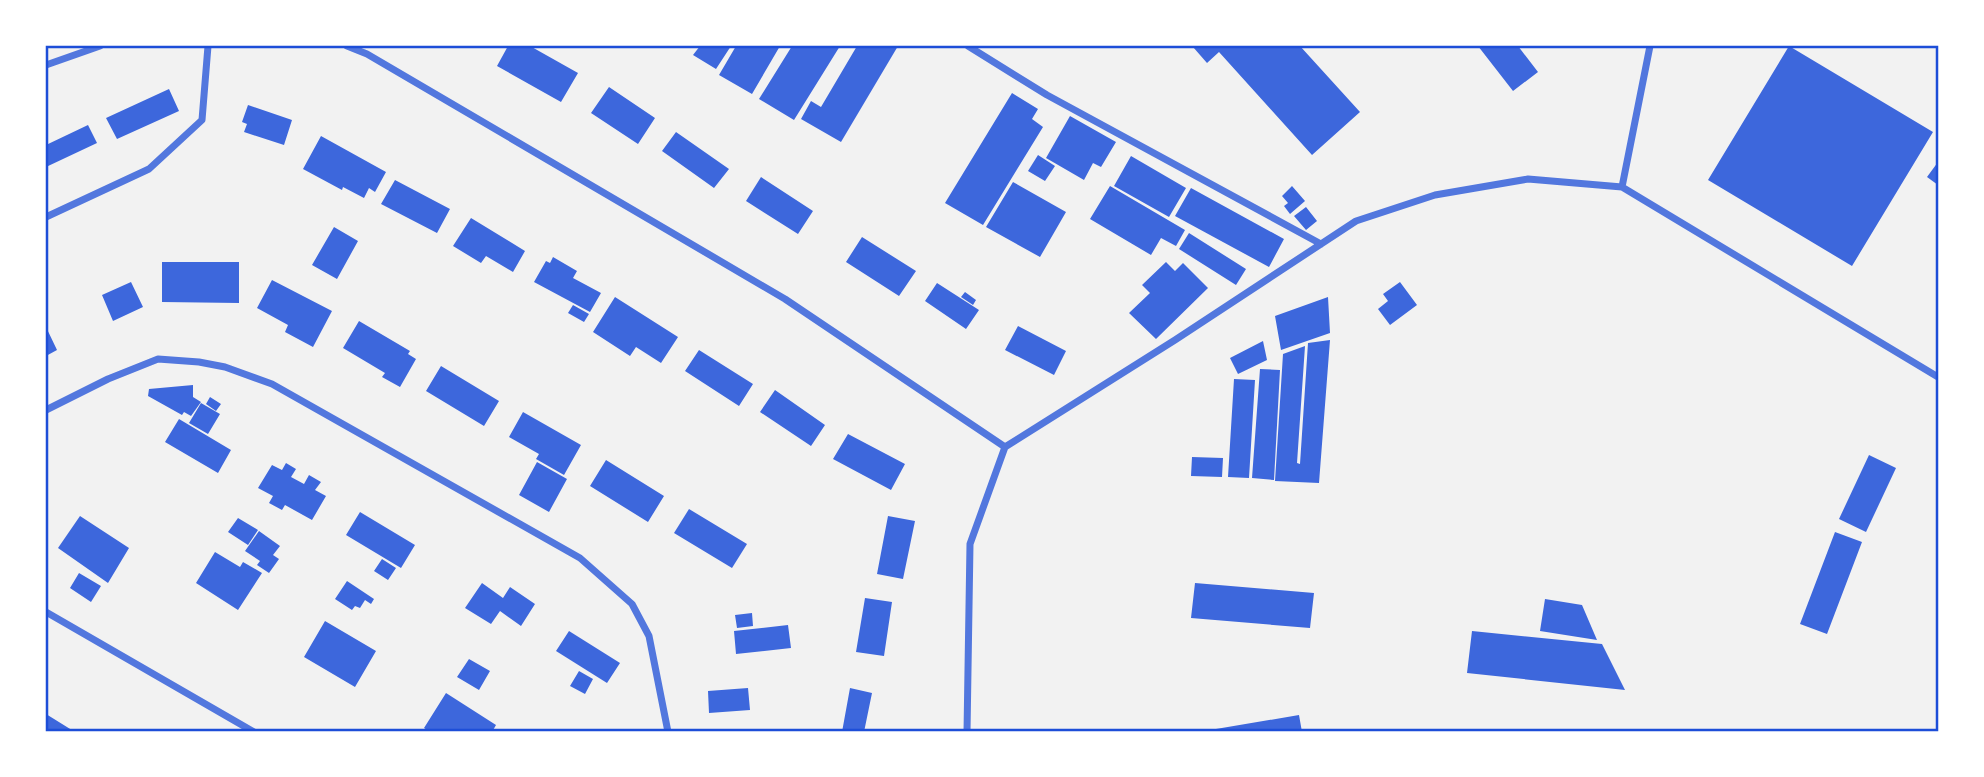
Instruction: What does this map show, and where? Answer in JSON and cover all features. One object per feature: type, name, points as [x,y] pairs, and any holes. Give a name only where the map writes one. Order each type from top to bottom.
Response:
[{"type":"street","points":[[46,65],[100,46]]},
{"type":"street","points":[[46,216],[149,169],[202,120],[208,46]]},
{"type":"street","points":[[346,46],[367,54],[785,299],[1005,447]]},
{"type":"street","points":[[968,46],[1047,95],[1321,244]]},
{"type":"street","points":[[1622,187],[1650,46]]},
{"type":"street","points":[[967,732],[970,544],[1005,447],[1356,221],[1435,195],[1528,179],[1622,187],[1938,377]]},
{"type":"street","points":[[46,410],[108,379],[158,359],[199,362],[272,384],[580,558],[632,604],[649,636],[668,732]]},
{"type":"street","points":[[46,612],[254,732]]},
{"type":"building","points":[[508,46],[530,46],[578,73],[561,102],[497,66]]},
{"type":"building","points":[[700,46],[731,46],[716,69],[693,55]]},
{"type":"building","points":[[736,46],[780,46],[752,94],[719,75]]},
{"type":"building","points":[[792,46],[840,46],[794,120],[759,99]]},
{"type":"building","points":[[857,46],[898,46],[841,142],[801,119],[811,101],[821,107]]},
{"type":"building","points":[[1300,46],[1360,112],[1312,155],[1219,52],[1207,63],[1193,47]]},
{"type":"building","points":[[1478,46],[1518,46],[1538,72],[1513,91]]},
{"type":"building","points":[[1789,46],[1933,132],[1852,266],[1708,180]]},
{"type":"building","points":[[609,87],[655,118],[638,144],[591,113]]},
{"type":"building","points":[[169,89],[179,111],[117,139],[106,118]]},
{"type":"building","points":[[1012,93],[1038,109],[1032,119],[1043,127],[983,225],[945,203]]},
{"type":"building","points":[[248,105],[292,120],[284,145],[244,132],[247,124],[242,122]]},
{"type":"building","points":[[1070,116],[1116,142],[1101,167],[1093,163],[1084,180],[1046,158]]},
{"type":"building","points":[[88,125],[97,143],[46,167],[46,145]]},
{"type":"building","points":[[676,132],[729,169],[714,188],[662,151]]},
{"type":"building","points":[[321,136],[386,172],[375,192],[369,188],[364,198],[343,187],[342,190],[303,169]]},
{"type":"building","points":[[1038,155],[1055,166],[1045,181],[1028,171]]},
{"type":"building","points":[[1131,156],[1186,188],[1169,217],[1114,186]]},
{"type":"building","points":[[1938,162],[1938,185],[1927,177]]},
{"type":"building","points":[[761,177],[813,211],[798,234],[746,201]]},
{"type":"building","points":[[395,180],[450,209],[437,233],[381,204]]},
{"type":"building","points":[[1013,182],[1066,212],[1040,257],[986,227]]},
{"type":"building","points":[[1110,186],[1185,230],[1176,246],[1161,238],[1151,255],[1090,219]]},
{"type":"building","points":[[1292,186],[1305,201],[1290,214],[1284,206],[1288,203],[1282,196]]},
{"type":"building","points":[[1191,188],[1284,239],[1269,267],[1175,216]]},
{"type":"building","points":[[1306,207],[1317,221],[1306,230],[1294,216]]},
{"type":"building","points":[[471,218],[525,251],[513,272],[486,256],[481,263],[453,246]]},
{"type":"building","points":[[334,227],[358,241],[337,279],[312,265]]},
{"type":"building","points":[[1189,233],[1246,269],[1236,285],[1179,249]]},
{"type":"building","points":[[862,237],[916,271],[899,296],[846,262]]},
{"type":"building","points":[[553,257],[577,271],[573,278],[601,293],[590,312],[534,282],[546,261],[550,263]]},
{"type":"building","points":[[162,262],[239,262],[239,303],[162,302]]},
{"type":"building","points":[[1166,262],[1175,271],[1183,263],[1208,288],[1156,339],[1129,313],[1150,293],[1142,285]]},
{"type":"building","points":[[272,280],[332,311],[313,347],[285,332],[288,325],[257,308]]},
{"type":"building","points":[[131,282],[143,307],[113,321],[102,295]]},
{"type":"building","points":[[1400,282],[1417,305],[1390,325],[1378,309],[1388,301],[1383,294]]},
{"type":"building","points":[[937,283],[979,310],[966,329],[925,301]]},
{"type":"building","points":[[965,292],[976,300],[973,305],[961,297]]},
{"type":"building","points":[[615,297],[678,337],[661,363],[636,347],[630,356],[593,332]]},
{"type":"building","points":[[1328,297],[1330,333],[1281,350],[1275,316]]},
{"type":"building","points":[[573,305],[589,314],[584,322],[568,313]]},
{"type":"building","points":[[359,321],[410,351],[408,354],[416,359],[400,387],[382,377],[385,373],[343,348]]},
{"type":"building","points":[[1018,326],[1066,351],[1054,375],[1005,350]]},
{"type":"building","points":[[46,327],[57,350],[46,356]]},
{"type":"building","points":[[1330,340],[1319,483],[1275,481],[1283,354],[1305,346],[1297,463],[1300,464],[1308,343]]},
{"type":"building","points":[[1263,341],[1267,360],[1238,374],[1230,358]]},
{"type":"building","points":[[699,350],[753,384],[739,406],[685,371]]},
{"type":"building","points":[[441,366],[499,401],[484,426],[426,391]]},
{"type":"building","points":[[1260,369],[1280,370],[1274,480],[1252,478]]},
{"type":"building","points":[[1234,379],[1255,380],[1249,478],[1228,477]]},
{"type":"building","points":[[193,385],[193,397],[201,402],[191,416],[184,412],[182,415],[148,396],[149,389]]},
{"type":"building","points":[[775,390],[825,425],[811,446],[760,412]]},
{"type":"building","points":[[210,397],[221,404],[216,411],[206,404]]},
{"type":"building","points":[[201,403],[220,414],[208,434],[189,423]]},
{"type":"building","points":[[523,412],[581,445],[564,475],[536,459],[539,454],[509,437]]},
{"type":"building","points":[[179,419],[231,450],[218,473],[165,442]]},
{"type":"building","points":[[848,434],[905,464],[891,490],[833,459]]},
{"type":"building","points":[[1869,455],[1896,468],[1866,532],[1839,519]]},
{"type":"building","points":[[1192,457],[1223,458],[1222,477],[1191,476]]},
{"type":"building","points":[[606,460],[664,496],[648,522],[590,486]]},
{"type":"building","points":[[537,462],[567,479],[549,512],[519,495]]},
{"type":"building","points":[[286,463],[296,469],[291,477],[304,484],[309,475],[321,482],[315,490],[326,496],[312,520],[285,505],[282,510],[269,503],[273,496],[258,488],[272,465],[282,470]]},
{"type":"building","points":[[689,509],[747,544],[732,568],[674,533]]},
{"type":"building","points":[[360,512],[415,545],[401,568],[346,535]]},
{"type":"building","points":[[80,516],[129,548],[108,583],[58,548]]},
{"type":"building","points":[[888,516],[915,521],[903,579],[877,574]]},
{"type":"building","points":[[238,518],[258,530],[248,545],[228,532]]},
{"type":"building","points":[[259,531],[280,546],[273,555],[279,559],[269,573],[257,565],[260,561],[245,551]]},
{"type":"building","points":[[1835,532],[1862,542],[1827,634],[1800,624]]},
{"type":"building","points":[[215,552],[240,567],[243,562],[262,573],[238,610],[196,583]]},
{"type":"building","points":[[382,559],[396,568],[388,580],[374,571]]},
{"type":"building","points":[[79,573],[101,586],[91,602],[70,588]]},
{"type":"building","points":[[347,581],[374,599],[371,604],[365,600],[360,608],[355,606],[352,610],[335,599]]},
{"type":"building","points":[[482,583],[503,598],[510,587],[535,604],[521,626],[500,611],[491,624],[465,608]]},
{"type":"building","points":[[1195,583],[1314,593],[1310,628],[1191,618]]},
{"type":"building","points":[[865,598],[892,602],[884,656],[856,652]]},
{"type":"building","points":[[1545,599],[1582,605],[1597,640],[1540,631]]},
{"type":"building","points":[[752,613],[753,626],[737,628],[735,615]]},
{"type":"building","points":[[325,621],[376,651],[355,687],[304,657]]},
{"type":"building","points":[[788,625],[791,648],[736,654],[734,631]]},
{"type":"building","points":[[569,631],[620,663],[607,683],[556,651]]},
{"type":"building","points":[[1472,631],[1602,644],[1625,690],[1467,673]]},
{"type":"building","points":[[469,659],[490,671],[479,690],[457,677]]},
{"type":"building","points":[[579,671],[593,679],[585,694],[570,686]]},
{"type":"building","points":[[748,688],[750,710],[709,713],[708,691]]},
{"type":"building","points":[[850,688],[872,693],[864,732],[842,732]]},
{"type":"building","points":[[446,693],[496,725],[492,732],[430,732],[424,728]]},
{"type":"building","points":[[46,714],[75,732],[46,732]]},
{"type":"building","points":[[1299,715],[1302,732],[1210,732],[1210,730]]}]
